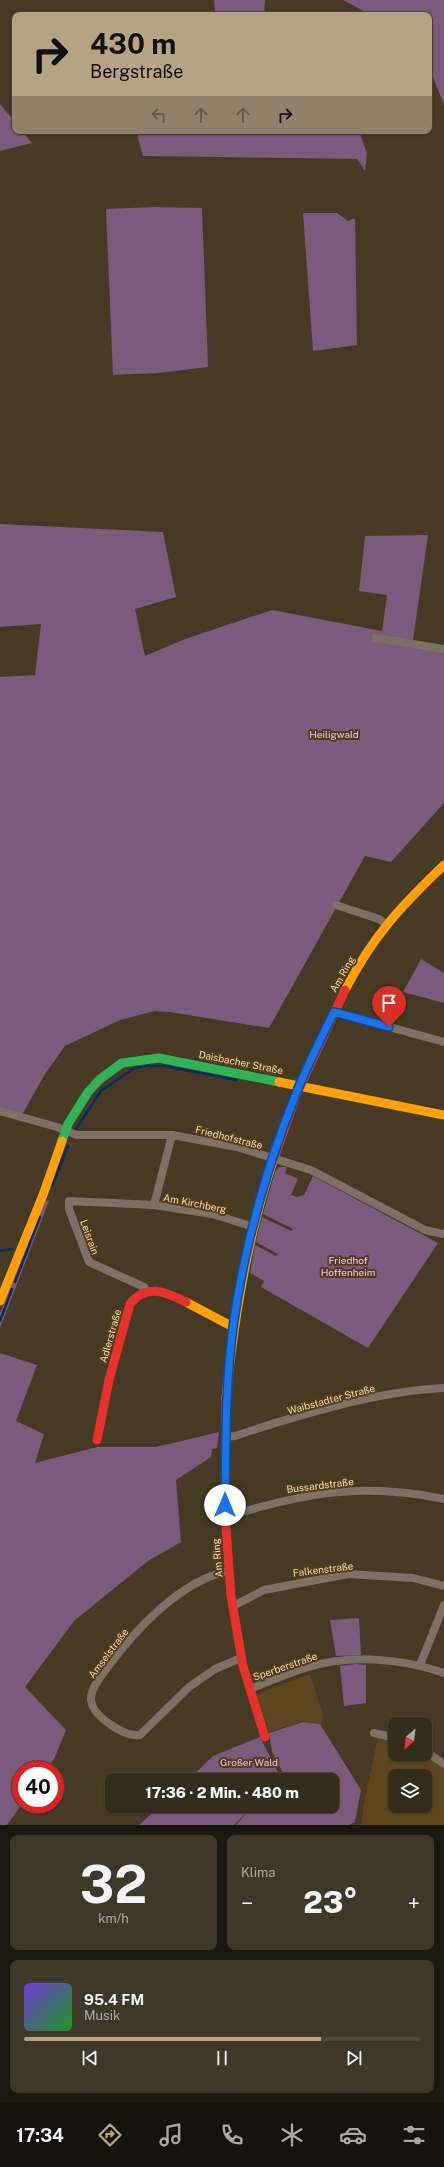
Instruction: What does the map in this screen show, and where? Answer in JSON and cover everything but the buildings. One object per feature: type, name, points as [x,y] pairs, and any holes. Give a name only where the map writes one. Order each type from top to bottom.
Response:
[{"type":"street","points":[[376,638],[444,649]]},
{"type":"street","name":"Am Ring","points":[[265,1737],[241,1658],[228,1571],[225,1517],[225,1437],[226,1400],[233,1327],[254,1227],[273,1159],[300,1085],[334,1012],[358,967],[386,924],[444,865]]},
{"type":"street","points":[[336,905],[379,919],[386,924]]},
{"type":"street","points":[[334,1012],[444,1042]]},
{"type":"street","name":"Daisbacher Straße","points":[[0,1301],[43,1195],[66,1132],[88,1092],[100,1079],[122,1063],[159,1058],[444,1115]]},
{"type":"street","points":[[0,1111],[57,1127],[66,1132]]},
{"type":"street","name":"Friedhofstraße","points":[[66,1132],[76,1135],[172,1135],[237,1147],[311,1170],[425,1230],[444,1234]]},
{"type":"street","name":"Am Kirchberg","points":[[154,1205],[172,1135]]},
{"type":"street","name":"Am Kirchberg","points":[[69,1201],[154,1205],[212,1214],[254,1227]]},
{"type":"street","name":"Leisrain","points":[[69,1201],[69,1209],[89,1262],[144,1287],[146,1291]]},
{"type":"street","points":[[146,1291],[157,1292],[200,1308],[233,1327]]},
{"type":"street","name":"Adlerstraße","points":[[97,1440],[109,1380],[130,1304],[136,1295],[146,1291]]},
{"type":"street","name":"Waibstadter Straße","points":[[225,1437],[235,1436],[354,1402],[386,1395],[444,1388]]},
{"type":"street","name":"Bussardstraße","points":[[225,1517],[280,1501],[334,1492],[363,1490],[407,1493],[444,1499]]},
{"type":"street","name":"Amselstraße","points":[[228,1571],[213,1574],[196,1584],[155,1614],[131,1636],[99,1679],[92,1693],[92,1705],[97,1713],[110,1724],[130,1734],[140,1735],[189,1687],[214,1669],[241,1658]]},
{"type":"street","name":"Falkenstraße","points":[[233,1606],[264,1590],[348,1574],[413,1578],[444,1586]]},
{"type":"street","points":[[420,1664],[444,1605]]},
{"type":"street","name":"Sperberstraße","points":[[250,1689],[305,1668],[328,1662],[358,1659],[390,1660],[420,1664],[444,1673]]},
{"type":"street","points":[[374,1733],[388,1736]]},
{"type":"street","points":[[432,1756],[444,1764]]},
{"type":"shaded area","points":[[310,1674],[323,1716],[321,1724],[303,1721],[269,1732],[257,1694]]},
{"type":"shaded area","points":[[378,1737],[388,1739],[388,1761],[432,1761],[432,1760],[444,1768],[444,1825],[358,1825],[362,1823],[363,1808]]},
{"type":"green space","points":[[214,0],[265,0],[264,12],[215,12]]},
{"type":"green space","points":[[343,0],[444,0],[444,105],[432,75],[432,12],[365,12]]},
{"type":"green space","points":[[0,104],[12,118],[12,134],[24,134],[32,143],[0,151]]},
{"type":"green space","points":[[137,134],[360,134],[367,153],[365,171],[357,159],[143,156]]},
{"type":"green space","points":[[154,207],[202,208],[208,367],[157,373],[113,375],[106,209]]},
{"type":"green space","points":[[303,213],[337,213],[348,221],[355,218],[357,345],[313,351]]},
{"type":"green space","name":"Heiligwald","points":[[0,524],[163,532],[176,597],[135,609],[145,656],[185,639],[272,610],[382,631],[387,595],[359,591],[365,536],[428,535],[413,640],[444,646],[444,803],[391,862],[365,856],[269,1028],[155,1011],[120,1020],[65,1046],[45,1074],[22,1115],[0,1109],[0,677],[35,675],[41,624],[0,627]]},
{"type":"green space","points":[[421,959],[444,973],[444,1003],[403,992]]},
{"type":"green space","name":"Friedhof Hoffenheim","points":[[279,1167],[287,1167],[285,1173],[298,1179],[291,1195],[297,1197],[304,1195],[313,1176],[438,1243],[368,1348],[261,1287],[264,1281],[250,1273],[255,1245],[276,1256],[278,1254],[256,1242],[262,1217],[291,1231],[293,1229],[263,1214],[275,1172]]},
{"type":"green space","points":[[45,1200],[49,1201],[0,1328],[0,1313]]},
{"type":"green space","points":[[0,1353],[37,1365],[16,1421],[44,1434],[35,1463],[97,1447],[156,1447],[219,1432],[217,1448],[212,1449],[211,1457],[176,1480],[181,1542],[148,1561],[74,1621],[25,1687],[66,1730],[53,1761],[12,1761],[12,1813],[16,1813],[7,1825],[0,1825]]},
{"type":"green space","points":[[359,1618],[361,1655],[336,1656],[330,1620]]},
{"type":"green space","points":[[355,1664],[366,1665],[366,1703],[344,1706],[340,1666]]},
{"type":"green space","points":[[303,1722],[320,1724],[361,1790],[355,1822],[349,1825],[236,1825],[247,1813],[339,1813],[339,1773],[283,1773],[272,1752],[269,1733]]},
{"type":"green space","name":"Großer Wald","points":[[260,1737],[278,1773],[195,1773],[213,1756]]},
{"type":"green space","points":[[152,1813],[246,1813],[234,1825],[139,1825]]},
{"type":"waterway","points":[[76,1129],[101,1091],[133,1069],[147,1066],[164,1066],[236,1080]]},
{"type":"waterway","points":[[52,1186],[68,1146]]},
{"type":"waterway","points":[[15,1282],[40,1217]]},
{"type":"waterway","points":[[0,1251],[12,1249]]},
{"type":"waterway","points":[[0,1321],[12,1289]]},
{"type":"traffic: fast","points":[[62,1141],[68,1124],[88,1092],[100,1079],[122,1063],[159,1058],[279,1082]]},
{"type":"traffic: slow","points":[[345,990],[366,953],[377,938],[401,908],[444,865]]},
{"type":"traffic: slow","points":[[279,1082],[444,1115]]},
{"type":"traffic: slow","points":[[0,1301],[43,1195],[62,1141]]},
{"type":"traffic: slow","points":[[226,1398],[233,1338],[243,1278],[256,1219],[273,1161]]},
{"type":"traffic: slow","points":[[186,1302],[233,1327]]},
{"type":"traffic: jam","points":[[273,1161],[297,1093],[345,990]]},
{"type":"traffic: jam","points":[[97,1440],[109,1380],[130,1304],[136,1297],[143,1293],[156,1291],[171,1295],[186,1302]]},
{"type":"traffic: jam","points":[[226,1398],[225,1514],[231,1596],[243,1666],[265,1737]]},
{"type":"route","points":[[225,1505],[224,1453],[226,1400],[233,1327],[250,1242],[282,1132],[300,1085],[334,1012],[389,1027]]}]
